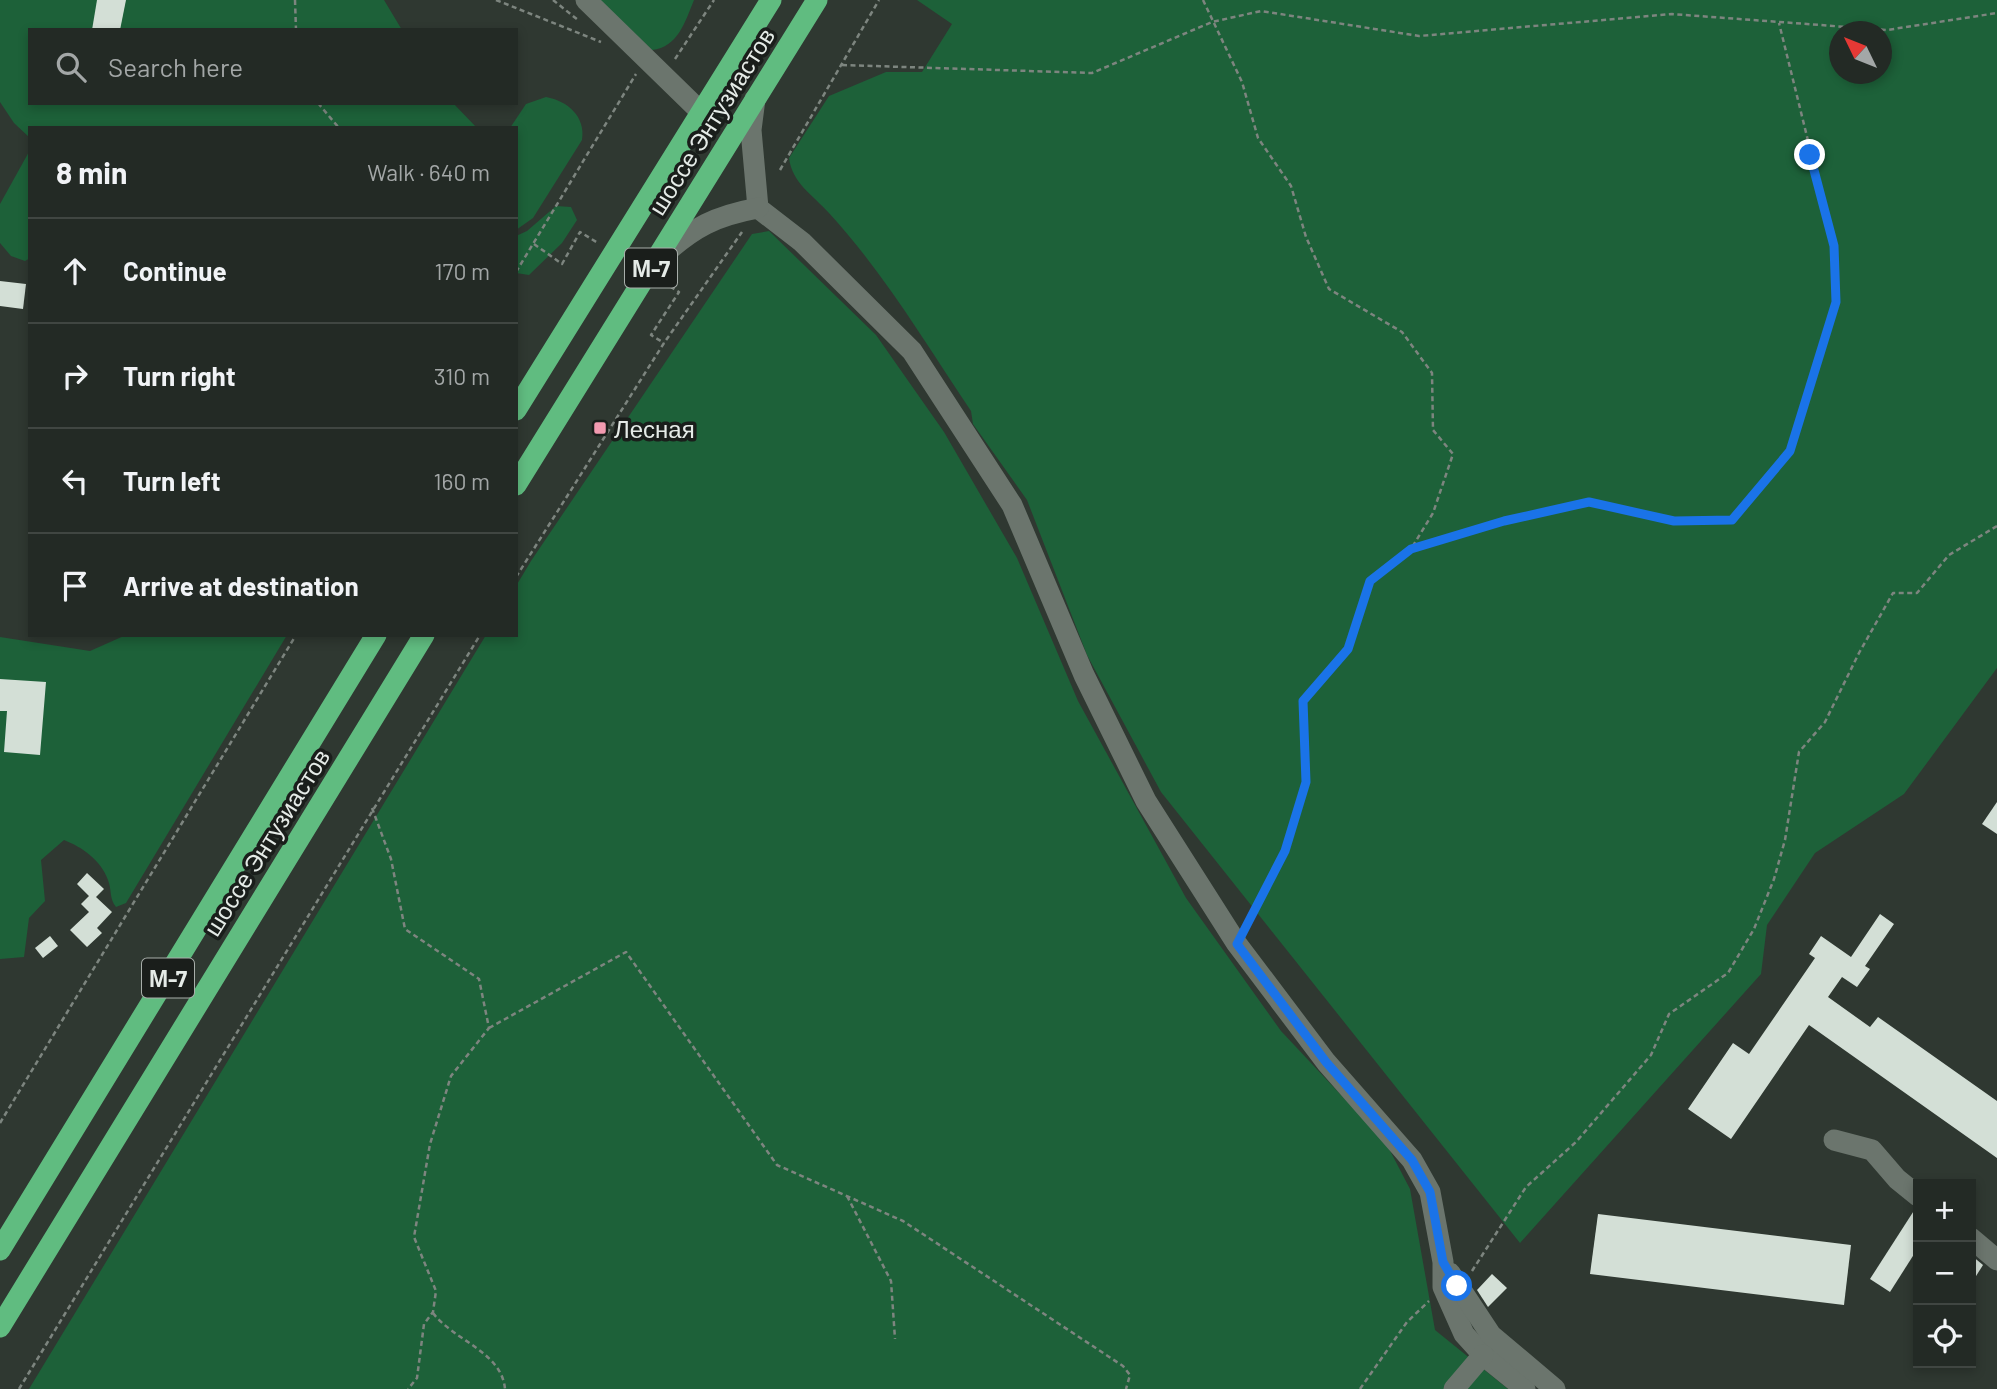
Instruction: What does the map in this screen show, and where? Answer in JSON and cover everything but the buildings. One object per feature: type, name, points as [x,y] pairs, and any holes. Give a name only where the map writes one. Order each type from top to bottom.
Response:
[{"type":"highway","name":"шоссе Энтузиастов","points":[[518,407],[771,0]]},
{"type":"highway","name":"шоссе Энтузиастов","points":[[518,482],[817,0]]},
{"type":"highway","name":"шоссе Энтузиастов","points":[[0,1250],[375,637]]},
{"type":"highway","name":"шоссе Энтузиастов","points":[[0,1327],[423,637]]},
{"type":"street","points":[[586,0],[702,114]]},
{"type":"street","points":[[753,215],[751,130],[755,99]]},
{"type":"street","points":[[654,263],[684,236],[713,218],[753,215],[802,242],[912,351],[1012,505],[1084,675],[1146,801],[1237,944],[1326,1062],[1412,1160],[1430,1192],[1443,1262],[1456,1291],[1465,1334],[1483,1355],[1525,1389]]},
{"type":"street","points":[[1834,1140],[1872,1150],[1897,1179],[1913,1192]]},
{"type":"street","points":[[1976,1242],[1997,1259]]},
{"type":"street","points":[[1456,1291],[1491,1335],[1555,1389]]},
{"type":"street","points":[[1454,1389],[1483,1355]]},
{"type":"path","points":[[295,0],[296,28]]},
{"type":"path","points":[[496,0],[607,44]]},
{"type":"path","points":[[664,74],[714,0]]},
{"type":"path","points":[[780,170],[879,0]]},
{"type":"path","points":[[1203,0],[1242,82],[1258,138],[1291,186],[1307,237],[1329,289],[1402,332],[1432,373],[1433,430],[1453,454],[1433,513],[1411,549],[1370,581],[1348,649],[1303,701],[1306,782],[1285,851],[1237,944]]},
{"type":"path","points":[[842,65],[1092,73],[1212,22],[1261,11],[1419,36],[1672,14],[1887,30],[1997,13]]},
{"type":"path","points":[[1411,549],[1504,521],[1589,502],[1674,521],[1732,520],[1790,451],[1836,302],[1834,246],[1778,22]]},
{"type":"path","points":[[518,269],[640,68]]},
{"type":"path","points":[[320,105],[337,126]]},
{"type":"path","points":[[518,574],[664,343],[753,215]]},
{"type":"path","points":[[534,244],[562,264],[580,232]]},
{"type":"path","points":[[518,260],[522,263]]},
{"type":"path","points":[[664,343],[651,335],[679,292]]},
{"type":"path","points":[[1360,1389],[1407,1322],[1456,1291],[1475,1268],[1526,1187],[1576,1142],[1651,1055],[1669,1014],[1728,973],[1754,929],[1774,879],[1785,840],[1799,752],[1825,722],[1858,653],[1893,593],[1917,593],[1949,555],[1997,526]]},
{"type":"path","points":[[0,1123],[295,637]]},
{"type":"path","points":[[19,1389],[479,637]]},
{"type":"path","points":[[372,808],[391,859],[405,929],[479,979],[488,1028]]},
{"type":"path","points":[[408,1389],[417,1378],[424,1324],[433,1312],[436,1291],[414,1237],[430,1144],[451,1076],[488,1028],[626,952],[777,1165],[903,1221],[1123,1366],[1130,1375],[1126,1389]]},
{"type":"path","points":[[847,1196],[891,1281],[895,1339]]},
{"type":"path","points":[[433,1312],[442,1325],[481,1350],[504,1377],[505,1389]]},
{"type":"green space","points":[[0,0],[384,0],[401,28],[28,28],[28,105],[455,105],[475,126],[28,126],[28,136],[14,123],[0,102]]},
{"type":"green space","points":[[599,0],[694,0],[684,25],[674,39],[661,48],[652,50]]},
{"type":"green space","points":[[917,0],[1997,0],[1997,668],[1904,794],[1815,853],[1767,925],[1761,974],[1520,1243],[1161,792],[1087,655],[1027,500],[973,424],[971,411],[886,284],[849,236],[794,175],[789,158],[829,96],[886,72],[922,72],[952,24]]},
{"type":"green space","points":[[546,97],[561,102],[574,111],[583,132],[582,140],[533,218],[518,229],[518,126],[511,126],[526,104]]},
{"type":"green space","points":[[28,154],[28,259],[25,261],[11,256],[0,243],[0,204]]},
{"type":"green space","points":[[556,206],[571,207],[577,220],[562,243],[529,275],[518,273],[518,235],[527,231]]},
{"type":"green space","points":[[769,231],[876,335],[944,432],[1017,558],[1078,701],[1186,898],[1281,1031],[1386,1143],[1410,1189],[1435,1330],[1508,1389],[29,1389],[485,637],[518,637],[518,583],[752,234]]},
{"type":"green space","points":[[0,637],[90,651],[122,637],[286,637],[126,903],[116,907],[101,866],[84,850],[64,840],[41,860],[45,901],[29,918],[24,957],[0,959]]},
{"type":"place","name":"Лесная","points":[[600,428]]},
{"type":"route","points":[[1457,1286],[1443,1262],[1430,1192],[1412,1160],[1326,1062],[1237,944],[1285,851],[1306,782],[1303,701],[1348,649],[1370,581],[1411,549],[1504,521],[1589,502],[1674,521],[1732,520],[1790,451],[1836,302],[1834,246],[1810,155]]}]
